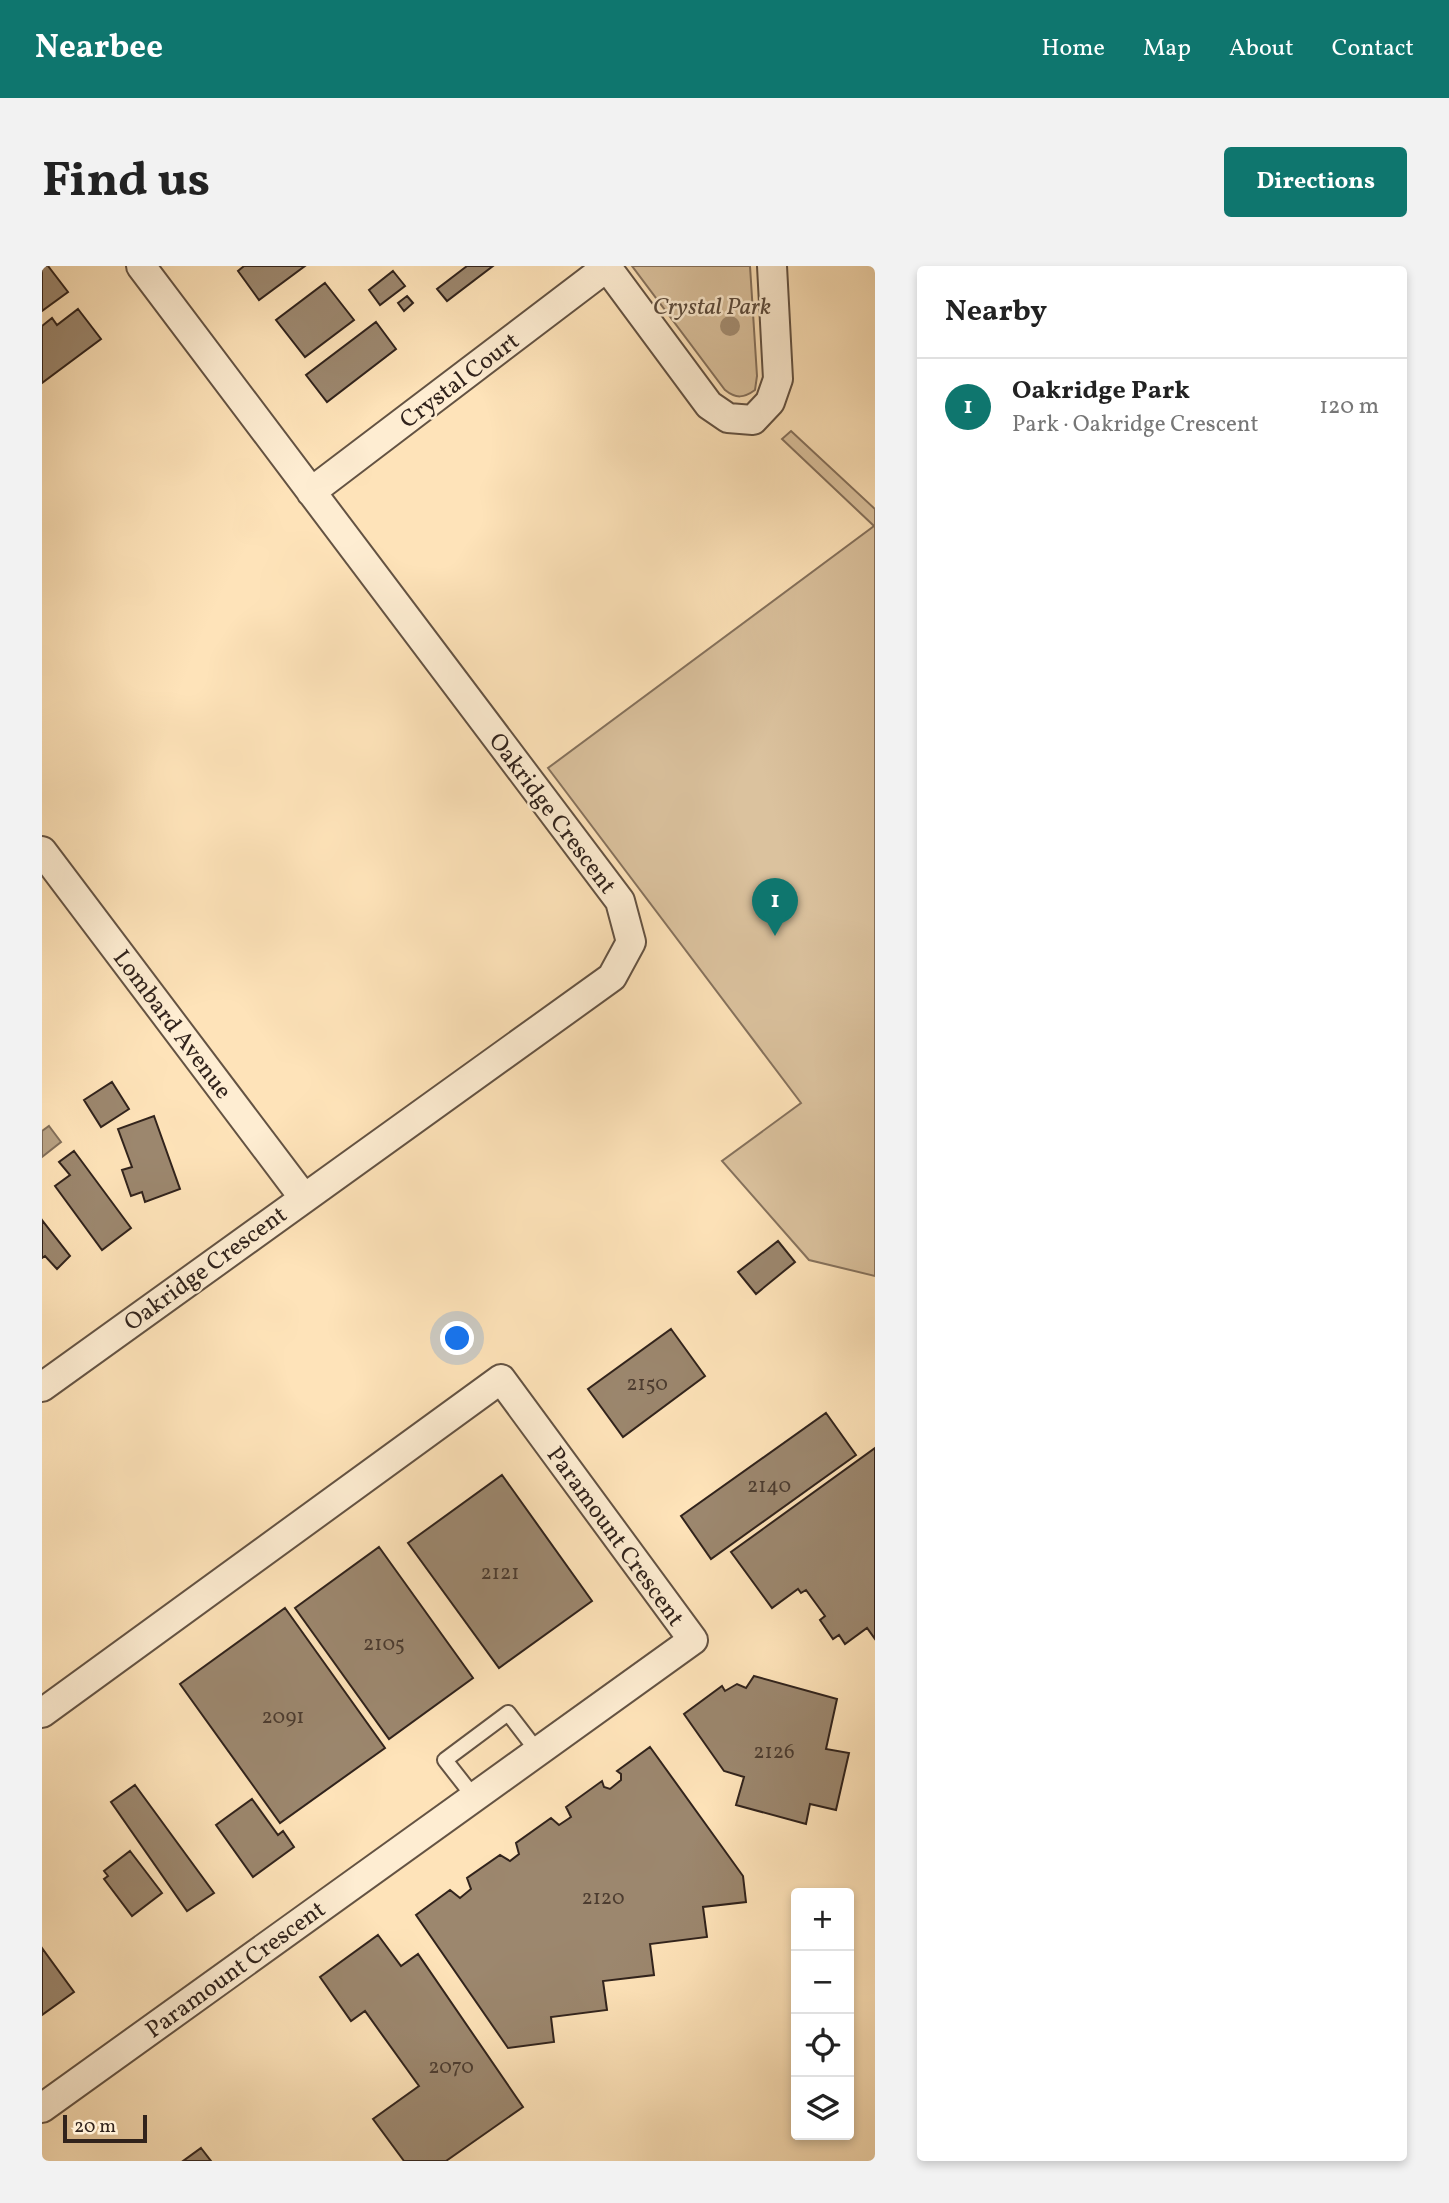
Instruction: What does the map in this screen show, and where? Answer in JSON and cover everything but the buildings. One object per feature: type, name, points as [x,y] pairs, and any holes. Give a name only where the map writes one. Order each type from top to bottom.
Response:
[{"type":"street","name":"Oakridge Crescent","points":[[42,1387],[612,977],[631,942],[620,901],[141,266]]},
{"type":"street","name":"Crystal Court","points":[[311,492],[607,267],[709,405],[728,418],[753,420],[770,402],[778,379],[772,266]]},
{"type":"street","name":"Lombard Avenue","points":[[42,851],[304,1198]]},
{"type":"street","name":"Paramount Crescent","points":[[42,1713],[501,1379],[693,1640],[42,2108]]},
{"type":"lane","points":[[474,1797],[445,1760],[508,1713],[538,1752]]},
{"type":"green space","name":"Crystal Park","points":[[632,266],[750,266],[757,376],[755,390],[740,396],[725,390]]},
{"type":"green space","points":[[791,431],[875,509],[875,1276],[809,1260],[722,1161],[801,1103],[548,768],[874,526],[782,439]]},
{"type":"shaded area","points":[[49,1126],[61,1142],[42,1157],[42,1131]]},
{"type":"place","name":"Oakridge Park","points":[[775,936]]}]
